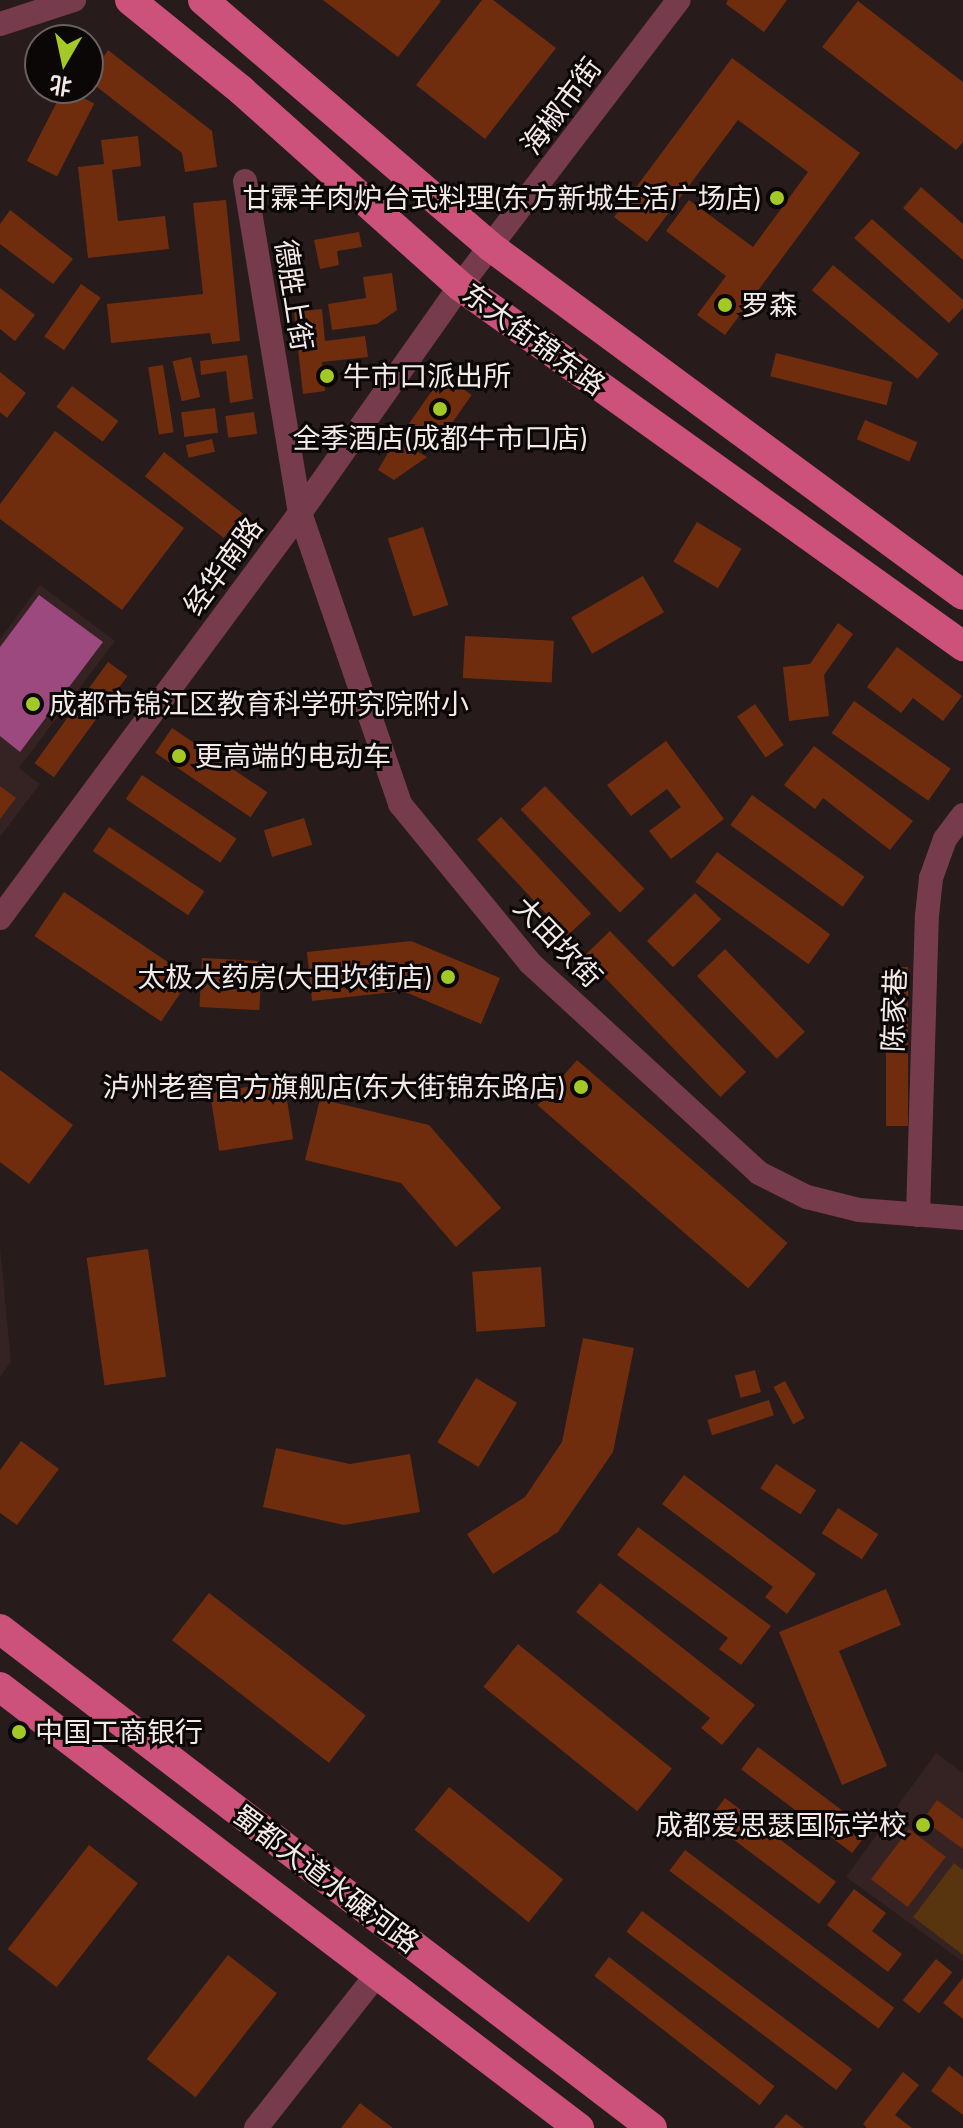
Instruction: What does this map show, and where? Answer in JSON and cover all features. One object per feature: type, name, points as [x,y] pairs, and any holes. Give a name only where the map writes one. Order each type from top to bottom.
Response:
[{"type":"main road","name":"东大街锦东路","points":[[130,0],[241,90],[460,286],[963,646]]},
{"type":"main road","name":"东大街锦东路","points":[[203,0],[491,247],[963,595]]},
{"type":"main road","name":"蜀都大道水碾河路","points":[[0,1629],[652,2128]]},
{"type":"main road","name":"蜀都大道水碾河路","points":[[0,1687],[579,2128]]},
{"type":"street","points":[[0,24],[74,0]]},
{"type":"street","name":"海椒市街","points":[[491,247],[679,0]]},
{"type":"street","name":"德胜上街","points":[[245,181],[300,513]]},
{"type":"street","name":"经华南路","points":[[0,918],[300,513],[460,286],[491,247]]},
{"type":"street","name":"大田坎街","points":[[300,513],[400,804],[530,963],[759,1173],[807,1197],[859,1210],[963,1218]]},
{"type":"street","name":"陈家巷","points":[[918,1215],[931,878],[945,839],[963,815]]},
{"type":"street","points":[[256,2128],[377,1974]]},
{"type":"shaded area","name":"成都市锦江区教育科学研究院附小","points":[[40,585],[115,641],[19,768],[40,784],[0,837],[0,639]]},
{"type":"shaded area","name":"成都市锦江区教育科学研究院附小","points":[[39,595],[103,642],[20,752],[0,736],[0,647]]},
{"type":"shaded area","points":[[0,1246],[11,1362],[0,1377]]},
{"type":"shaded area","name":"成都爱思瑟国际学校","points":[[936,1753],[963,1773],[963,1962],[846,1877]]},
{"type":"shaded area","points":[[954,1863],[963,1870],[963,1955],[913,1917]]},
{"type":"building","points":[[323,0],[439,0],[441,1],[398,57]]},
{"type":"building","points":[[482,0],[493,0],[556,48],[485,139],[416,85]]},
{"type":"building","points":[[728,0],[787,0],[764,32],[726,4]]},
{"type":"building","points":[[858,1],[963,82],[963,142],[956,150],[822,47]]},
{"type":"building","points":[[108,50],[212,131],[217,167],[185,172],[182,153],[104,92],[104,56]]},
{"type":"building","points":[[732,58],[860,153],[725,335],[697,315],[726,276],[666,231],[689,200],[753,247],[808,172],[738,120],[647,242],[614,217]]},
{"type":"building","points":[[56,104],[94,104],[57,176],[27,161]]},
{"type":"building","points":[[138,136],[141,166],[112,170],[118,221],[165,216],[169,249],[88,258],[78,167],[104,164],[101,140]]},
{"type":"building","points":[[921,187],[963,224],[963,260],[903,208]]},
{"type":"building","points":[[226,200],[240,341],[212,344],[210,333],[111,343],[107,304],[203,294],[193,203]]},
{"type":"building","points":[[10,210],[73,259],[53,284],[0,244],[0,224]]},
{"type":"building","points":[[872,219],[963,300],[963,308],[949,323],[854,238]]},
{"type":"building","points":[[359,232],[362,247],[337,251],[339,265],[320,269],[314,240]]},
{"type":"building","points":[[833,265],[939,354],[918,379],[812,290]]},
{"type":"building","points":[[392,273],[397,310],[377,324],[332,330],[328,304],[366,298],[363,277]]},
{"type":"building","points":[[81,284],[101,298],[64,350],[44,336]]},
{"type":"building","points":[[0,288],[35,315],[15,341],[0,329]]},
{"type":"building","points":[[322,309],[325,341],[365,336],[368,357],[322,362],[325,391],[303,394],[294,312]]},
{"type":"building","points":[[776,353],[892,382],[887,405],[770,376]]},
{"type":"building","points":[[247,355],[253,399],[230,403],[226,371],[201,375],[200,361]]},
{"type":"building","points":[[191,357],[200,397],[182,401],[172,361]]},
{"type":"building","points":[[163,365],[174,432],[159,435],[148,367]]},
{"type":"building","points":[[0,372],[26,393],[7,418],[0,412]]},
{"type":"building","name":"全季酒店(成都牛市口店)","points":[[443,375],[472,395],[437,444],[409,424]]},
{"type":"building","points":[[72,386],[118,421],[103,442],[56,407]]},
{"type":"building","points":[[215,408],[218,433],[184,437],[181,412]]},
{"type":"building","points":[[254,412],[257,434],[228,438],[225,416]]},
{"type":"building","points":[[865,420],[917,442],[909,462],[857,439]]},
{"type":"building","points":[[55,431],[184,528],[122,610],[0,519],[0,504]]},
{"type":"building","points":[[212,439],[215,452],[189,458],[186,445]]},
{"type":"building","points":[[396,439],[427,457],[394,480],[378,470]]},
{"type":"building","points":[[164,452],[243,514],[224,538],[145,476]]},
{"type":"building","points":[[697,522],[742,549],[718,588],[673,561]]},
{"type":"building","points":[[423,527],[448,605],[413,616],[388,538]]},
{"type":"building","points":[[643,576],[664,612],[592,654],[571,618]]},
{"type":"building","points":[[838,623],[853,634],[824,675],[829,716],[789,721],[783,667],[810,664]]},
{"type":"building","points":[[465,636],[554,641],[552,683],[463,678]]},
{"type":"building","points":[[897,647],[962,696],[943,721],[913,698],[901,713],[867,687]]},
{"type":"building","points":[[108,662],[127,676],[54,777],[35,763]]},
{"type":"building","points":[[854,701],[951,769],[928,801],[832,733]]},
{"type":"building","points":[[755,704],[784,745],[766,758],[737,717]]},
{"type":"building","points":[[172,728],[267,792],[251,817],[155,753]]},
{"type":"building","points":[[666,741],[724,819],[671,859],[649,831],[681,807],[667,789],[631,816],[607,785]]},
{"type":"building","points":[[814,746],[913,821],[890,850],[823,798],[815,809],[784,785]]},
{"type":"building","points":[[142,775],[237,839],[220,863],[126,799]]},
{"type":"building","points":[[0,786],[16,798],[0,819]]},
{"type":"building","points":[[545,786],[644,889],[620,912],[521,810]]},
{"type":"building","points":[[752,795],[864,877],[843,907],[730,825]]},
{"type":"building","points":[[501,817],[591,914],[567,936],[477,840]]},
{"type":"building","points":[[304,818],[312,845],[272,857],[264,830]]},
{"type":"building","points":[[109,827],[204,891],[188,915],[93,851]]},
{"type":"building","points":[[717,852],[830,934],[809,964],[695,882]]},
{"type":"building","points":[[64,892],[191,978],[161,1021],[34,936]]},
{"type":"building","points":[[695,893],[721,919],[673,967],[647,941]]},
{"type":"building","points":[[610,931],[746,1072],[720,1097],[584,956]]},
{"type":"building","points":[[411,941],[500,978],[481,1024],[403,991],[312,1001],[307,952]]},
{"type":"building","points":[[725,949],[805,1032],[777,1059],[697,976]]},
{"type":"building","points":[[202,958],[262,961],[259,1010],[199,1007]]},
{"type":"building","points":[[886,967],[908,967],[908,1126],[886,1126]]},
{"type":"building","points":[[577,1060],[788,1243],[748,1288],[538,1105]]},
{"type":"building","points":[[0,1070],[73,1125],[29,1184],[0,1162]]},
{"type":"building","points":[[284,1081],[293,1139],[219,1151],[210,1093]]},
{"type":"building","points":[[320,1099],[429,1125],[501,1208],[456,1247],[401,1183],[305,1160]]},
{"type":"building","points":[[148,1249],[166,1377],[105,1385],[87,1258]]},
{"type":"building","points":[[541,1267],[545,1327],[476,1332],[472,1272]]},
{"type":"building","points":[[583,1338],[634,1348],[613,1452],[558,1532],[493,1574],[467,1534],[525,1497],[562,1442]]},
{"type":"building","points":[[755,1370],[761,1392],[741,1398],[735,1375]]},
{"type":"building","points":[[476,1378],[517,1403],[479,1467],[437,1442]]},
{"type":"building","points":[[785,1381],[805,1418],[793,1424],[774,1387]]},
{"type":"building","points":[[769,1400],[774,1415],[712,1435],[707,1420]]},
{"type":"building","points":[[21,1441],[59,1469],[17,1525],[0,1513],[0,1470]]},
{"type":"building","points":[[276,1448],[350,1464],[410,1454],[420,1512],[344,1525],[263,1507]]},
{"type":"building","points":[[776,1464],[816,1490],[800,1514],[760,1488]]},
{"type":"building","points":[[684,1475],[816,1574],[787,1614],[765,1597],[773,1587],[662,1504]]},
{"type":"building","points":[[838,1508],[878,1534],[862,1559],[822,1533]]},
{"type":"building","points":[[638,1527],[771,1626],[741,1665],[719,1649],[728,1638],[617,1555]]},
{"type":"building","points":[[600,1583],[755,1705],[722,1745],[701,1728],[710,1718],[576,1612]]},
{"type":"building","points":[[886,1589],[901,1625],[839,1651],[887,1766],[842,1785],[779,1632]]},
{"type":"building","points":[[209,1593],[366,1716],[329,1763],[172,1640]]},
{"type":"building","points":[[518,1644],[672,1769],[637,1811],[483,1687]]},
{"type":"building","points":[[758,1747],[869,1831],[852,1853],[741,1769]]},
{"type":"building","points":[[449,1787],[563,1880],[529,1922],[414,1830]]},
{"type":"building","points":[[725,1798],[836,1882],[819,1904],[708,1820]]},
{"type":"building","points":[[937,1800],[963,1819],[963,1849],[923,1820]]},
{"type":"building","points":[[909,1829],[946,1857],[908,1907],[871,1879]]},
{"type":"building","points":[[89,1845],[138,1883],[57,1987],[8,1949]]},
{"type":"building","points":[[685,1850],[894,2008],[879,2028],[669,1871]]},
{"type":"building","points":[[854,1889],[886,1913],[872,1931],[902,1954],[888,1972],[827,1925]]},
{"type":"building","points":[[642,1911],[852,2069],[836,2090],[626,1932]]},
{"type":"building","points":[[228,1955],[277,1993],[196,2097],[147,2059]]},
{"type":"building","points":[[609,1957],[774,2086],[760,2105],[594,1976]]},
{"type":"building","points":[[936,1959],[952,1972],[919,2013],[903,2000]]},
{"type":"building","points":[[963,1978],[963,2019],[943,2003]]},
{"type":"building","points":[[949,2066],[963,2077],[963,2115],[931,2091]]},
{"type":"building","points":[[903,2072],[919,2085],[895,2115],[912,2128],[867,2128],[863,2124]]},
{"type":"building","points":[[360,2103],[393,2128],[341,2128]]},
{"type":"building","points":[[786,2114],[804,2128],[774,2128]]},
{"type":"place","name":"甘霖羊肉炉台式料理(东方新城生活广场店)","points":[[777,198]]},
{"type":"place","name":"罗森","points":[[725,305]]},
{"type":"place","name":"牛市口派出所","points":[[327,376]]},
{"type":"place","name":"全季酒店(成都牛市口店)","points":[[440,409]]},
{"type":"place","name":"成都市锦江区教育科学研究院附小","points":[[33,704]]},
{"type":"place","name":"更高端的电动车","points":[[179,756]]},
{"type":"place","name":"太极大药房(大田坎街店)","points":[[448,977]]},
{"type":"place","name":"泸州老窖官方旗舰店(东大街锦东路店)","points":[[581,1087]]},
{"type":"place","name":"中国工商银行","points":[[19,1732]]},
{"type":"place","name":"成都爱思瑟国际学校","points":[[923,1825]]}]
